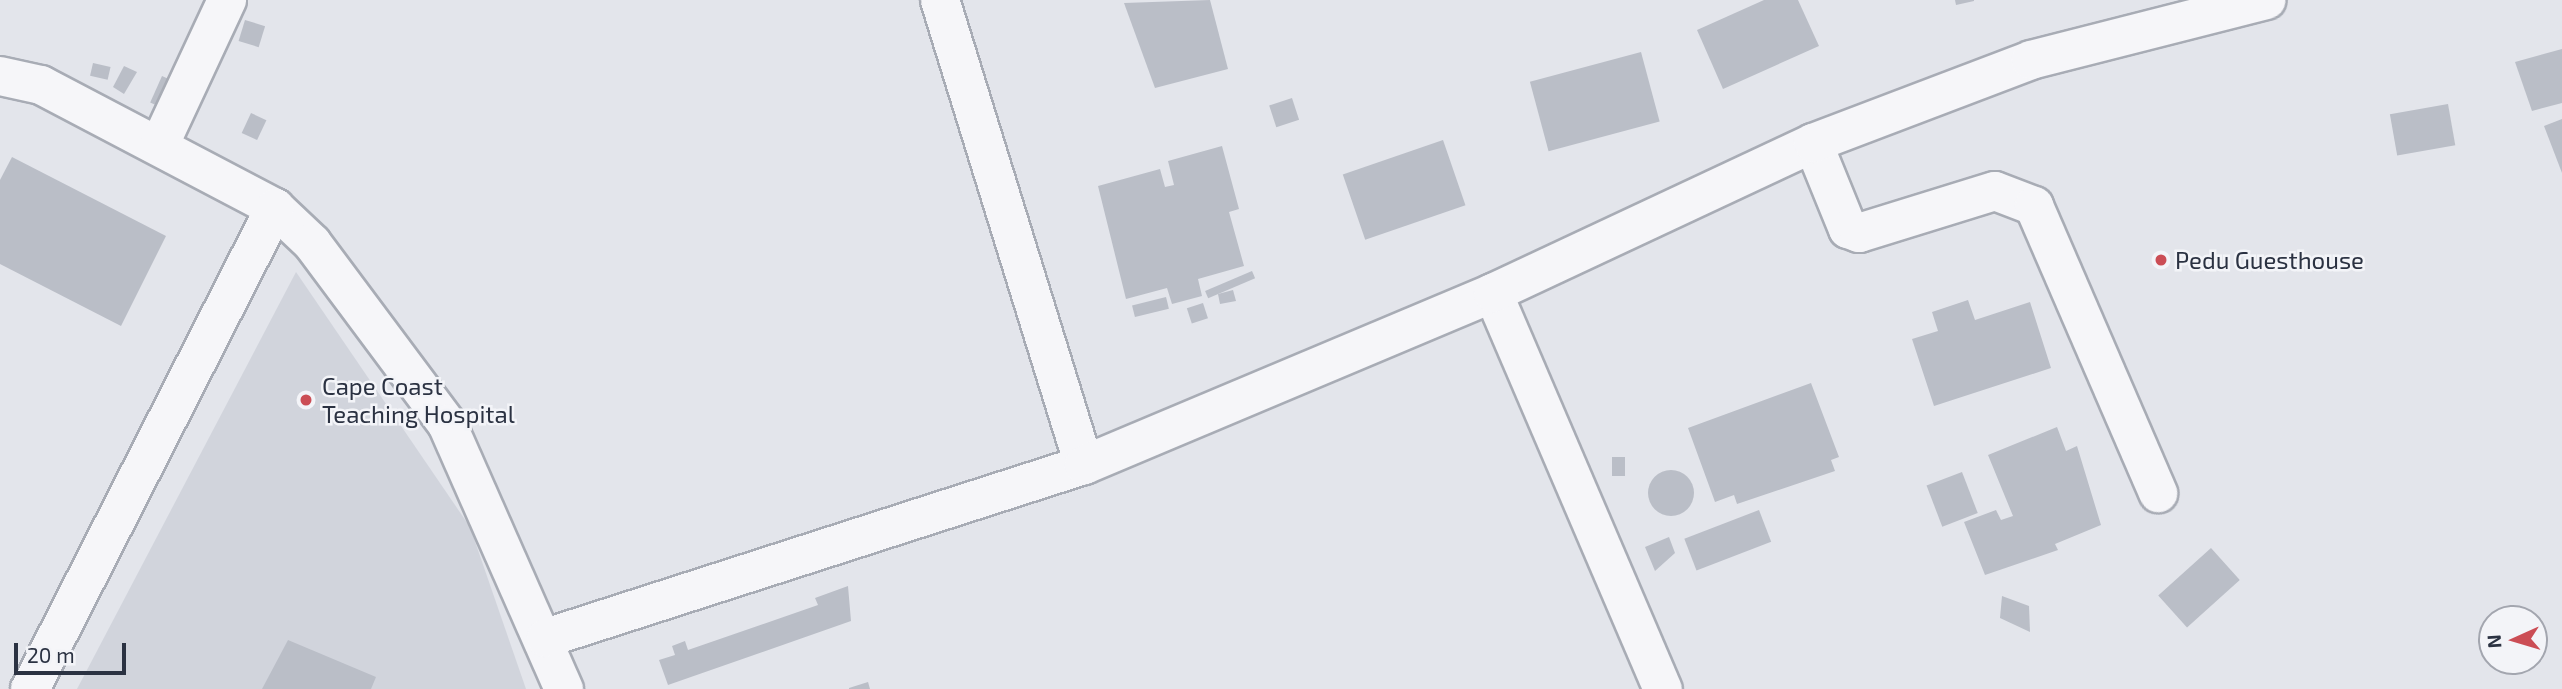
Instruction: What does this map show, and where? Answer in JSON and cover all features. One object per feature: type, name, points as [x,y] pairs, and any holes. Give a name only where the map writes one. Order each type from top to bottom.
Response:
[{"type":"street","points":[[159,146],[227,0]]},
{"type":"street","points":[[940,0],[1084,465]]},
{"type":"street","points":[[546,638],[1084,465],[1493,293],[1813,143],[2031,60],[2266,0]]},
{"type":"street","points":[[0,76],[41,85],[275,208],[338,276],[447,424],[546,638],[564,689]]},
{"type":"street","points":[[1813,143],[1848,229],[1858,233],[1995,191],[2034,206],[2158,493]]},
{"type":"street","points":[[30,689],[275,208]]},
{"type":"street","points":[[1493,293],[1663,689]]},
{"type":"shaded area","name":"Cape Coast Teaching Hospital","points":[[296,272],[470,527],[526,689],[77,689]]},
{"type":"building","points":[[1210,0],[1228,69],[1155,88],[1124,3]]},
{"type":"building","points":[[1764,0],[1798,0],[1819,46],[1723,89],[1697,30]]},
{"type":"building","points":[[1955,0],[1974,0],[1974,1],[1956,5]]},
{"type":"building","points":[[245,20],[265,26],[259,47],[239,41]]},
{"type":"building","points":[[2562,49],[2562,103],[2532,111],[2515,62]]},
{"type":"building","points":[[1641,52],[1660,122],[1549,151],[1530,82]]},
{"type":"building","points":[[93,63],[111,67],[108,80],[90,76]]},
{"type":"building","points":[[124,66],[137,72],[124,94],[113,87]]},
{"type":"building","points":[[162,76],[180,84],[168,111],[150,102]]},
{"type":"building","points":[[1292,98],[1299,120],[1276,127],[1269,105]]},
{"type":"building","points":[[2448,104],[2455,145],[2397,156],[2390,114]]},
{"type":"building","points":[[251,113],[266,120],[257,140],[242,133]]},
{"type":"building","points":[[2562,119],[2562,173],[2544,126]]},
{"type":"building","points":[[1443,140],[1465,205],[1365,240],[1343,175]]},
{"type":"building","points":[[1222,146],[1239,209],[1229,212],[1244,266],[1198,279],[1202,296],[1172,304],[1167,288],[1126,299],[1098,186],[1160,169],[1165,187],[1174,185],[1168,161]]},
{"type":"building","points":[[12,157],[166,236],[121,326],[0,264],[0,180]]},
{"type":"building","points":[[1252,271],[1255,278],[1208,298],[1205,291]]},
{"type":"building","points":[[1233,290],[1236,301],[1220,304],[1218,294]]},
{"type":"building","points":[[1166,297],[1169,309],[1135,317],[1132,305]]},
{"type":"building","points":[[1968,300],[1975,320],[2030,302],[2051,368],[1934,406],[1912,339],[1938,331],[1932,312]]},
{"type":"building","points":[[1203,303],[1208,318],[1192,323],[1187,308]]},
{"type":"building","points":[[1811,383],[1839,457],[1831,460],[1835,471],[1737,504],[1734,495],[1715,502],[1688,428]]},
{"type":"building","points":[[2057,427],[2066,451],[2077,446],[2101,525],[2055,544],[2058,550],[1985,575],[1964,522],[1996,510],[2001,520],[2013,516],[1988,455]]},
{"type":"building","points":[[1612,457],[1625,457],[1625,476],[1612,476]]},
{"type":"building","points":[[1671,470],[1687,477],[1694,493],[1687,509],[1671,516],[1655,509],[1648,493],[1655,477]]},
{"type":"building","points":[[1962,472],[1978,513],[1942,527],[1927,486]]},
{"type":"building","points":[[1759,510],[1771,542],[1696,570],[1684,539]]},
{"type":"building","points":[[1669,537],[1675,553],[1655,571],[1645,547]]},
{"type":"building","points":[[2211,548],[2240,580],[2187,627],[2158,596]]},
{"type":"building","points":[[848,586],[851,621],[668,685],[659,660],[675,655],[672,646],[685,641],[688,650],[818,605],[815,598]]},
{"type":"building","points":[[2002,596],[2029,606],[2030,632],[2000,618]]},
{"type":"building","points":[[288,640],[376,677],[371,689],[262,689]]},
{"type":"building","points":[[868,682],[870,689],[849,689],[849,688]]},
{"type":"place","name":"Pedu Guesthouse","points":[[2161,260]]},
{"type":"place","name":"Cape Coast Teaching Hospital","points":[[306,400]]}]
